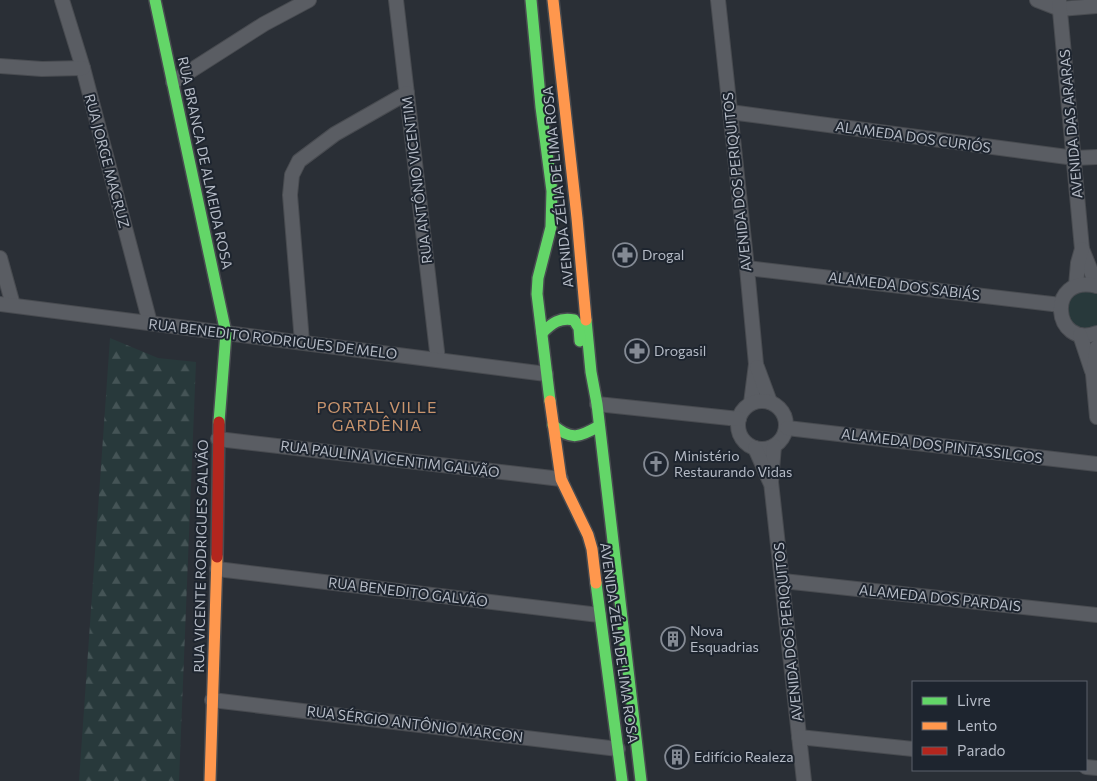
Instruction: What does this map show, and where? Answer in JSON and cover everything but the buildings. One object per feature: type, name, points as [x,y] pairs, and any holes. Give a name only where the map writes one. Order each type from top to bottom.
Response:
[{"type":"main road","name":"RUA BRANCA DE ALMEIDA ROSA","points":[[155,0],[226,333]]},
{"type":"main road","name":"AVENIDA ZÉLIA DE LIMA ROSA","points":[[531,0],[541,107],[552,192],[551,227],[538,278],[537,294],[546,374],[561,479],[588,535],[592,549],[599,615],[622,781]]},
{"type":"main road","name":"AVENIDA ZÉLIA DE LIMA ROSA","points":[[553,0],[577,218],[591,372],[597,404],[640,781]]},
{"type":"main road","name":"AVENIDA ZÉLIA DE LIMA ROSA","points":[[542,333],[552,322],[558,319],[574,320],[579,328],[582,359],[591,372]]},
{"type":"main road","name":"RUA VICENTE RODRIGUES GALVÃO","points":[[210,781],[217,569],[218,439],[226,333]]},
{"type":"main road","points":[[553,425],[562,434],[570,436],[584,434],[599,426]]},
{"type":"street","name":"RUA JORGE MACRUZ","points":[[62,0],[83,68],[150,323]]},
{"type":"street","points":[[173,82],[264,24],[309,0]]},
{"type":"street","name":"RUA ANTÔNIO VICENTIM","points":[[396,0],[438,360]]},
{"type":"street","name":"AVENIDA DOS PERIQUITOS","points":[[718,0],[756,364]]},
{"type":"street","points":[[1037,0],[1059,4],[1097,6]]},
{"type":"street","name":"AVENIDA DAS ARARAS","points":[[1059,4],[1075,158],[1082,249]]},
{"type":"street","points":[[0,66],[42,69],[83,68]]},
{"type":"street","points":[[302,342],[290,195],[292,174],[299,161],[335,134],[407,93]]},
{"type":"street","name":"ALAMEDA DOS CURIÓS","points":[[730,112],[1075,158],[1097,157]]},
{"type":"street","points":[[1076,285],[1078,263],[1082,249]]},
{"type":"street","points":[[1082,249],[1097,286]]},
{"type":"street","points":[[0,258],[7,304]]},
{"type":"street","name":"ALAMEDA DOS SABIÁS","points":[[747,268],[1060,305]]},
{"type":"street","points":[[1097,286],[1089,284],[1076,285],[1068,291],[1060,305],[1060,313],[1067,327],[1080,335],[1088,336],[1097,333]]},
{"type":"street","name":"RUA BENEDITO RODRIGUES DE MELO","points":[[7,304],[546,374]]},
{"type":"street","points":[[1080,335],[1093,374],[1097,417]]},
{"type":"street","points":[[1093,374],[1097,347]]},
{"type":"street","points":[[756,364],[770,402]]},
{"type":"street","points":[[751,403],[756,364]]},
{"type":"street","points":[[754,448],[768,449],[780,442],[787,428],[783,412],[777,405],[764,401],[751,403],[746,407],[739,419],[739,433],[743,440],[754,448],[771,482]]},
{"type":"street","points":[[597,404],[739,419]]},
{"type":"street","name":"ALAMEDA DOS PINTASSILGOS","points":[[787,428],[1097,464]]},
{"type":"street","name":"RUA PAULINA VICENTIM GALVÃO","points":[[218,439],[561,479]]},
{"type":"street","points":[[771,482],[774,446]]},
{"type":"street","name":"AVENIDA DOS PERIQUITOS","points":[[771,482],[804,781]]},
{"type":"street","name":"RUA BENEDITO GALVÃO","points":[[217,569],[599,615]]},
{"type":"street","name":"ALAMEDA DOS PARDAIS","points":[[783,581],[1097,614]]},
{"type":"street","name":"RUA SÉRGIO ANTÔNIO MARCON","points":[[212,700],[618,749]]},
{"type":"street","points":[[799,737],[912,749]]},
{"type":"green space","points":[[1076,291],[1097,292],[1097,329],[1090,332],[1070,327],[1066,301]]},
{"type":"green space","points":[[110,338],[158,358],[196,362],[179,781],[79,781]]},
{"type":"traffic: fast","points":[[155,0],[226,333],[219,422]]},
{"type":"traffic: fast","points":[[531,0],[541,107],[552,191],[551,227],[538,278],[537,294],[550,401]]},
{"type":"traffic: fast","points":[[542,333],[556,322],[564,319],[574,320],[579,328],[580,341]]},
{"type":"traffic: fast","points":[[586,320],[641,781]]},
{"type":"traffic: fast","points":[[553,425],[565,433],[576,436],[599,426]]},
{"type":"traffic: fast","points":[[596,583],[622,781]]},
{"type":"traffic: slow","points":[[553,0],[577,218],[586,320]]},
{"type":"traffic: slow","points":[[550,401],[561,479],[588,535],[592,549],[596,583]]},
{"type":"traffic: slow","points":[[210,781],[217,557]]},
{"type":"traffic: jam","points":[[217,557],[219,422]]},
{"type":"place","name":"Drogal","points":[[625,255]]},
{"type":"place","name":"Drogasil","points":[[637,351]]},
{"type":"place","name":"Ministério Restaurando Vidas","points":[[656,464]]},
{"type":"place","name":"Nova Esquadrias","points":[[673,639]]},
{"type":"place","name":"Edifício Realeza","points":[[677,757]]},
{"type":"district","name":"PORTAL VILLE GARDÊNIA","points":[[377,416]]}]
